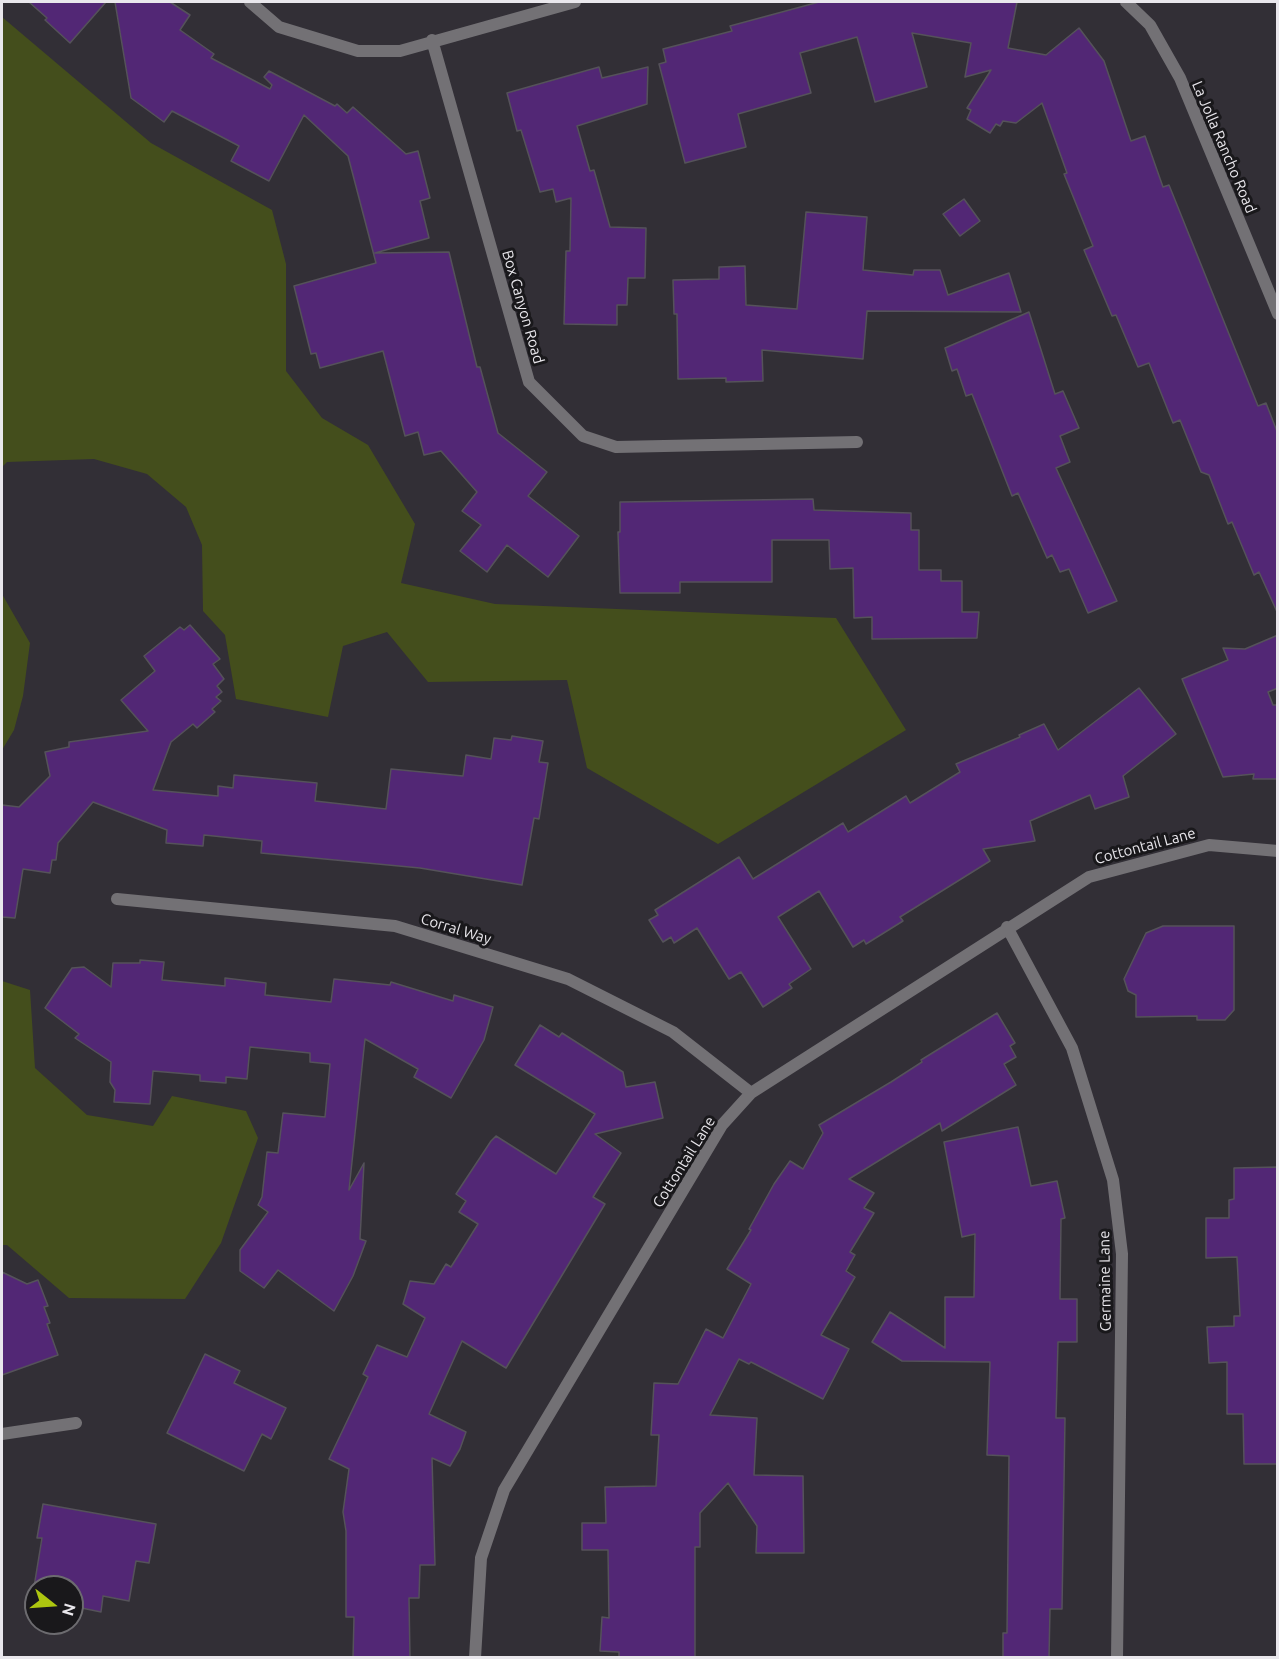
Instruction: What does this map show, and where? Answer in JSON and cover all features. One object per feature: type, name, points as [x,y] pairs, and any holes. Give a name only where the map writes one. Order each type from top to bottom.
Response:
[{"type":"street","points":[[250,2],[279,27],[358,51],[400,51],[432,40],[575,2]]},
{"type":"street","name":"La Jolla Rancho Road","points":[[1126,2],[1150,25],[1180,78],[1278,314]]},
{"type":"street","name":"Box Canyon Road","points":[[432,40],[529,382],[583,436],[616,447],[857,442]]},
{"type":"street","name":"Cottontail Lane","points":[[475,1658],[481,1558],[504,1490],[722,1125],[751,1093],[1007,927],[1089,877],[1209,845],[1278,851]]},
{"type":"street","name":"Corral Way","points":[[117,899],[395,926],[568,979],[673,1032],[751,1093]]},
{"type":"street","name":"Germaine Lane","points":[[1007,927],[1072,1048],[1113,1180],[1122,1254],[1117,1658]]},
{"type":"street","points":[[2,1434],[76,1423]]},
{"type":"green space","points":[[2,17],[151,143],[272,210],[286,264],[286,371],[322,418],[368,445],[415,524],[401,583],[495,604],[836,618],[906,730],[718,844],[587,768],[567,680],[428,682],[387,632],[343,646],[328,717],[236,699],[225,635],[203,611],[202,545],[186,507],[147,474],[94,459],[7,462],[2,467]]},
{"type":"green space","points":[[2,594],[30,643],[23,696],[14,730],[2,750]]},
{"type":"green space","points":[[2,981],[30,990],[35,1068],[87,1115],[153,1126],[172,1096],[246,1111],[258,1138],[221,1243],[185,1299],[69,1298],[7,1245],[2,1245]]},
{"type":"building","points":[[29,2],[106,2],[70,43]]},
{"type":"building","points":[[115,2],[170,2],[190,15],[180,30],[214,54],[211,58],[270,89],[272,85],[264,77],[269,71],[335,106],[337,104],[347,113],[353,107],[406,154],[418,151],[430,198],[420,201],[429,238],[375,253],[449,252],[477,367],[480,367],[498,433],[547,472],[528,496],[579,536],[548,577],[507,545],[487,572],[460,551],[481,525],[462,511],[477,492],[441,451],[424,455],[418,432],[405,436],[383,351],[320,368],[316,353],[311,354],[294,286],[376,263],[348,156],[304,115],[269,181],[231,161],[239,146],[172,111],[164,122],[131,98]]},
{"type":"building","points":[[819,2],[1017,2],[1008,48],[1046,55],[1079,28],[1104,61],[1131,141],[1145,136],[1163,187],[1169,185],[1258,406],[1266,403],[1278,434],[1278,614],[1259,572],[1254,575],[1232,522],[1228,524],[1209,475],[1201,472],[1180,420],[1173,423],[1149,363],[1138,367],[1116,315],[1112,316],[1084,250],[1093,246],[1064,174],[1067,173],[1042,103],[1016,123],[1003,121],[1000,126],[996,124],[990,133],[967,119],[971,110],[967,108],[991,70],[965,77],[971,43],[912,33],[927,87],[875,102],[857,37],[800,53],[811,93],[738,114],[746,147],[685,163],[659,64],[666,62],[663,49],[732,31],[730,26]]},
{"type":"building","points":[[599,67],[602,78],[648,67],[647,104],[577,126],[590,171],[594,170],[610,227],[646,228],[645,278],[628,278],[627,305],[617,305],[617,325],[564,324],[566,251],[570,251],[571,198],[556,202],[553,189],[540,192],[521,130],[517,131],[507,93]]},
{"type":"building","points":[[964,199],[980,221],[960,236],[943,214]]},
{"type":"building","points":[[806,212],[867,217],[863,270],[913,275],[914,270],[940,270],[948,295],[1009,273],[1021,312],[867,311],[863,359],[762,350],[763,381],[726,382],[726,378],[678,379],[677,314],[674,314],[673,280],[719,279],[719,267],[745,266],[746,305],[797,309]]},
{"type":"building","points":[[1029,312],[1055,394],[1063,391],[1079,428],[1060,436],[1070,462],[1056,468],[1117,601],[1088,613],[1069,569],[1060,572],[1052,555],[1047,558],[1018,493],[1012,496],[972,394],[966,396],[957,369],[952,371],[945,348]]},
{"type":"building","points":[[813,499],[814,510],[911,513],[911,530],[919,530],[919,570],[941,570],[941,581],[962,581],[962,612],[979,612],[977,638],[872,639],[872,617],[854,618],[853,568],[830,569],[829,540],[772,540],[772,582],[680,582],[680,593],[620,593],[618,532],[620,532],[620,502]]},
{"type":"building","points":[[190,625],[220,659],[213,664],[224,679],[217,686],[222,692],[216,697],[221,701],[212,709],[215,712],[197,728],[193,724],[171,742],[153,790],[218,796],[218,786],[233,788],[234,775],[317,783],[315,801],[386,809],[391,769],[463,776],[466,755],[491,759],[494,738],[511,740],[512,736],[543,741],[539,762],[548,763],[539,819],[534,818],[522,885],[420,868],[261,853],[262,841],[204,835],[203,846],[166,843],[167,830],[93,802],[58,843],[56,860],[52,860],[50,873],[23,869],[15,918],[2,917],[2,805],[19,807],[50,776],[45,752],[69,747],[69,742],[148,731],[121,700],[155,671],[144,656],[180,627],[184,630]]},
{"type":"building","points":[[1278,635],[1278,688],[1268,692],[1273,705],[1278,705],[1278,779],[1253,779],[1254,774],[1223,777],[1182,679],[1228,660],[1223,648],[1245,649]]},
{"type":"building","points":[[1139,688],[1176,734],[1123,776],[1129,797],[1095,809],[1090,795],[1030,821],[1035,841],[983,849],[990,861],[900,917],[903,921],[866,944],[864,940],[853,947],[819,891],[778,917],[811,969],[789,984],[792,988],[763,1007],[741,972],[729,979],[697,928],[674,943],[671,937],[663,942],[649,920],[658,915],[655,910],[739,857],[753,879],[843,823],[848,832],[906,796],[910,803],[960,772],[956,764],[1020,737],[1019,735],[1044,724],[1058,750]]},
{"type":"building","points":[[1163,926],[1234,926],[1234,1010],[1225,1020],[1197,1020],[1197,1016],[1136,1017],[1136,995],[1128,991],[1124,979],[1146,933]]},
{"type":"building","points":[[140,960],[164,962],[162,980],[225,986],[225,978],[266,983],[265,995],[331,1002],[334,979],[390,985],[391,982],[453,1001],[454,995],[493,1007],[484,1040],[451,1098],[414,1077],[418,1069],[365,1039],[349,1190],[364,1163],[360,1239],[366,1241],[353,1276],[334,1311],[278,1270],[264,1288],[240,1271],[240,1250],[268,1212],[258,1205],[262,1197],[267,1152],[278,1153],[283,1113],[325,1117],[330,1064],[310,1062],[310,1053],[250,1047],[247,1079],[226,1077],[226,1083],[200,1081],[200,1075],[153,1071],[150,1104],[114,1102],[115,1090],[110,1082],[111,1062],[75,1038],[79,1034],[45,1008],[72,968],[84,967],[111,987],[113,963],[140,963]]},
{"type":"building","points":[[997,1013],[1015,1043],[1010,1046],[1016,1057],[1004,1064],[1016,1085],[942,1131],[940,1123],[849,1179],[874,1193],[864,1208],[874,1213],[850,1252],[855,1255],[846,1271],[855,1277],[821,1335],[849,1349],[823,1399],[751,1362],[749,1364],[739,1359],[710,1415],[757,1418],[754,1475],[803,1476],[804,1553],[756,1553],[757,1526],[728,1483],[700,1513],[700,1547],[695,1547],[695,1658],[619,1658],[619,1652],[600,1651],[602,1617],[609,1618],[608,1550],[582,1550],[582,1523],[606,1523],[605,1487],[656,1486],[659,1435],[651,1435],[654,1383],[678,1384],[706,1329],[723,1338],[751,1284],[727,1269],[751,1230],[749,1229],[774,1184],[790,1161],[803,1169],[823,1133],[819,1125],[891,1082],[922,1062],[921,1060]]},
{"type":"building","points":[[540,1025],[559,1037],[562,1033],[623,1072],[626,1087],[655,1082],[663,1118],[595,1134],[621,1153],[593,1197],[605,1204],[506,1368],[462,1341],[429,1414],[466,1432],[460,1449],[450,1466],[432,1458],[435,1565],[420,1565],[419,1598],[409,1598],[410,1658],[353,1658],[354,1617],[346,1617],[346,1531],[343,1512],[349,1469],[329,1459],[368,1377],[363,1374],[377,1345],[407,1357],[425,1318],[403,1304],[410,1281],[434,1284],[446,1264],[451,1267],[478,1224],[459,1212],[466,1201],[456,1194],[491,1141],[496,1136],[556,1174],[595,1114],[515,1065]]},
{"type":"building","points":[[1018,1127],[1031,1186],[1057,1181],[1065,1218],[1061,1219],[1060,1299],[1077,1299],[1077,1342],[1058,1342],[1056,1418],[1065,1418],[1062,1609],[1050,1609],[1049,1658],[1003,1658],[1003,1633],[1007,1633],[1009,1456],[987,1455],[990,1362],[902,1361],[872,1342],[890,1312],[945,1348],[945,1297],[974,1297],[975,1234],[962,1237],[944,1142]]},
{"type":"building","points":[[1278,1167],[1278,1464],[1244,1464],[1243,1414],[1227,1414],[1227,1362],[1209,1363],[1207,1327],[1234,1326],[1234,1316],[1240,1316],[1237,1257],[1206,1258],[1206,1218],[1229,1218],[1229,1200],[1234,1199],[1234,1168]]},
{"type":"building","points":[[2,1272],[27,1284],[38,1280],[48,1306],[44,1307],[50,1323],[47,1324],[58,1355],[2,1375]]},
{"type":"building","points":[[205,1354],[240,1371],[234,1383],[286,1408],[271,1439],[262,1434],[244,1471],[167,1433]]},
{"type":"building","points":[[43,1504],[156,1524],[149,1563],[136,1561],[129,1601],[103,1596],[101,1612],[84,1608],[84,1575],[36,1575],[42,1538],[37,1538]]}]
